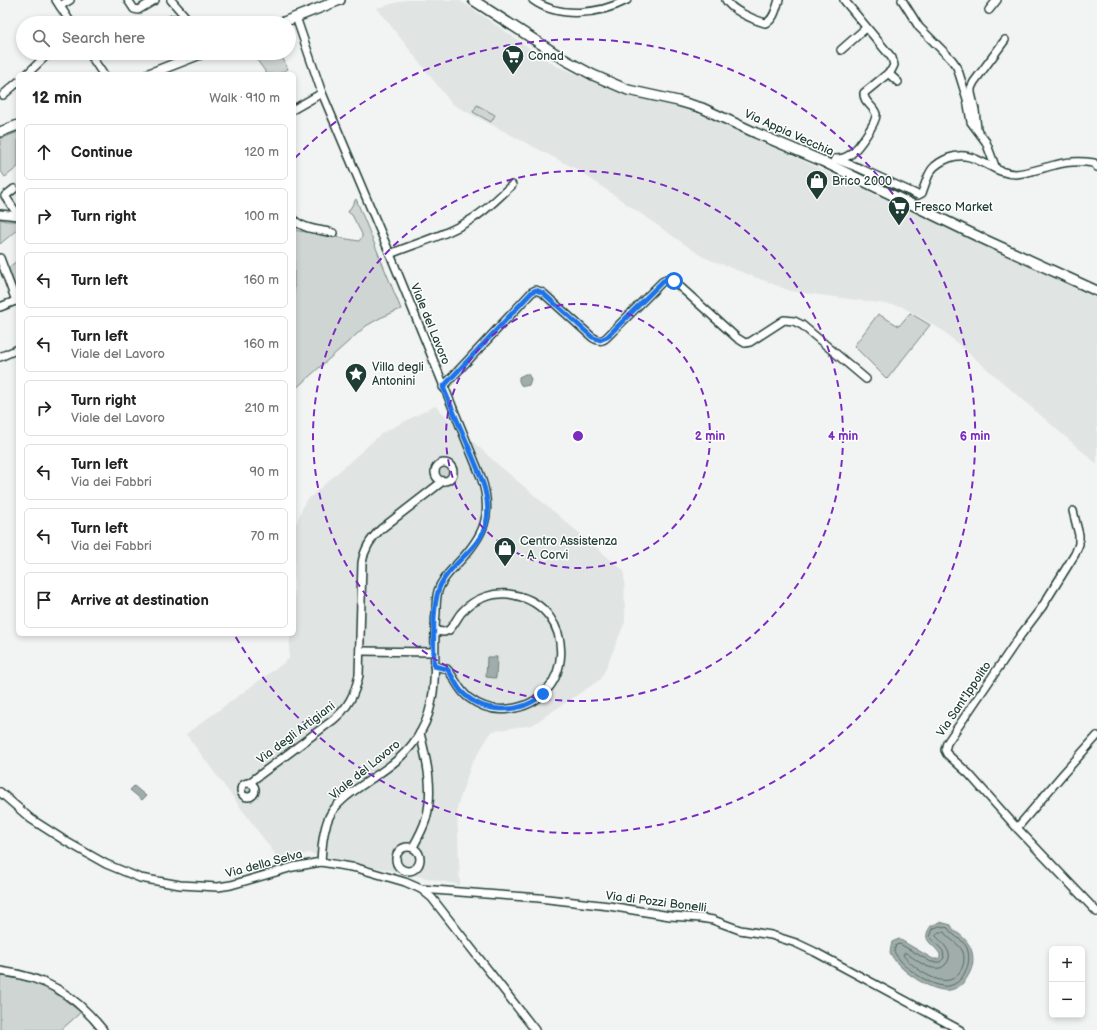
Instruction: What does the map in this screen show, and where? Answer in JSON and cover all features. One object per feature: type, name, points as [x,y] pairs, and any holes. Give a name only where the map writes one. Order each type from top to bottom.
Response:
[{"type":"main road","points":[[296,17],[340,0]]},
{"type":"main road","name":"Via Appia Vecchia","points":[[473,0],[572,64],[614,85],[628,90],[702,108],[822,161],[981,238],[1097,291]]},
{"type":"main road","points":[[154,72],[185,60]]},
{"type":"main road","points":[[0,132],[16,126]]},
{"type":"street","points":[[66,16],[58,3],[70,0]]},
{"type":"street","points":[[128,0],[134,9],[138,10],[155,0]]},
{"type":"street","points":[[171,0],[185,16]]},
{"type":"street","points":[[533,0],[550,10],[572,12],[597,10],[627,0]]},
{"type":"street","points":[[726,0],[728,4],[741,13],[765,23],[772,18],[779,0]]},
{"type":"street","points":[[822,161],[844,158],[852,153],[876,119],[876,114],[864,98],[864,93],[894,67],[894,61],[844,0]]},
{"type":"street","points":[[902,0],[919,27],[952,60],[957,68],[971,120],[988,146],[996,169]]},
{"type":"street","points":[[989,10],[997,0]]},
{"type":"street","name":"Viale del Lavoro","points":[[296,17],[322,94],[390,254],[482,480],[486,497],[487,511],[485,525],[478,539],[470,551],[446,576],[440,586],[437,596],[432,702],[427,720],[412,746],[398,760],[350,794],[336,806],[326,827],[321,862]]},
{"type":"street","points":[[841,50],[866,28]]},
{"type":"street","points":[[977,130],[971,88],[1005,40]]},
{"type":"street","points":[[29,72],[42,60]]},
{"type":"street","points":[[97,60],[102,72]]},
{"type":"street","points":[[888,73],[898,82]]},
{"type":"street","points":[[3,94],[16,84]]},
{"type":"street","points":[[296,108],[322,94]]},
{"type":"street","points":[[835,159],[859,168],[918,195],[922,193],[927,177],[933,168],[952,157],[967,155],[996,169],[1018,174],[1064,163],[1080,161],[1096,163]]},
{"type":"street","points":[[390,254],[452,230],[472,219],[512,186]]},
{"type":"street","points":[[14,189],[2,198],[16,214]]},
{"type":"street","points":[[0,214],[16,216]]},
{"type":"street","points":[[296,221],[310,228],[333,233]]},
{"type":"street","points":[[0,258],[16,298]]},
{"type":"street","points":[[443,387],[532,292],[536,290],[543,293],[592,337],[597,340],[602,340],[607,337],[660,283],[668,279],[677,284],[743,342],[750,342],[783,320],[794,321],[802,325],[866,379]]},
{"type":"street","points":[[0,307],[16,301]]},
{"type":"street","points":[[0,357],[16,351]]},
{"type":"street","name":"Via degli Artigiani","points":[[249,783],[344,711],[356,687],[359,675],[362,564],[366,549],[371,540],[381,529],[443,481]]},
{"type":"street","name":"Via Sant'Ippolito","points":[[1073,511],[1079,535],[1075,554],[1044,605],[1020,636],[947,743],[946,748],[947,754],[969,774],[1017,828],[1097,912]]},
{"type":"street","points":[[434,666],[447,669],[461,691],[472,700],[489,708],[508,709],[528,704],[539,697],[546,690],[557,674],[561,654],[559,635],[548,616],[534,602],[513,595],[497,594],[480,599],[462,612],[449,630],[435,631]]},
{"type":"street","points":[[360,651],[434,652]]},
{"type":"street","points":[[413,847],[425,820],[428,805],[428,768],[420,733]]},
{"type":"street","points":[[1017,828],[1097,736]]},
{"type":"street","name":"Via della Selva","points":[[0,792],[31,819],[62,839],[106,864],[140,878],[180,885],[218,888],[287,868],[321,862],[357,868],[405,882],[421,889],[443,912],[535,1030]]},
{"type":"street","name":"Via di Pozzi Bonelli","points":[[421,889],[539,898],[609,906],[674,916],[698,917],[715,921],[740,930],[771,934],[815,952],[960,1030]]},
{"type":"street","points":[[0,971],[32,977],[58,989],[74,999],[85,1009],[103,1030]]},
{"type":"shaded area","points":[[406,0],[459,0],[556,66],[616,90],[654,98],[724,124],[1097,298],[1097,464],[942,330],[901,306],[791,291],[703,257],[578,170],[452,104],[377,8]]},
{"type":"shaded area","points":[[257,60],[284,60],[288,69],[282,72],[266,72]]},
{"type":"shaded area","points":[[477,105],[495,115],[491,122],[473,112]]},
{"type":"shaded area","points":[[16,133],[16,169],[5,177],[0,170],[0,139]]},
{"type":"shaded area","points":[[356,199],[401,309],[366,326],[296,388],[296,230],[359,241],[362,234],[352,215],[348,212]]},
{"type":"shaded area","points":[[0,219],[6,221],[16,221],[16,231],[0,244]]},
{"type":"shaded area","points":[[16,262],[16,284],[14,285],[8,268]]},
{"type":"shaded area","points":[[910,313],[930,325],[887,379],[854,346],[878,314],[899,326]]},
{"type":"shaded area","points":[[435,406],[495,462],[624,571],[625,622],[601,679],[532,725],[492,731],[471,765],[457,807],[460,885],[308,853],[281,862],[186,734],[289,659],[290,636],[296,636],[296,524],[305,502],[382,433]]},
{"type":"shaded area","points":[[444,466],[448,468],[450,472],[448,476],[444,478],[440,476],[438,472],[440,468]]},
{"type":"shaded area","points":[[246,785],[250,785],[252,786],[252,794],[246,795],[243,792],[243,788]]},
{"type":"shaded area","points":[[3,976],[44,985],[81,1012],[61,1030],[0,1030],[0,977]]},
{"type":"water","points":[[528,374],[531,379],[529,385],[525,386],[521,385],[519,377]]},
{"type":"water","points":[[487,657],[497,657],[496,678],[486,677]]},
{"type":"water","points":[[134,786],[146,796],[142,800],[130,790]]},
{"type":"water","points":[[940,922],[951,925],[954,931],[967,942],[973,955],[972,966],[967,978],[960,986],[950,990],[942,990],[925,984],[899,966],[890,952],[892,942],[899,939],[933,959],[938,959],[940,954],[929,942],[927,935],[931,926]]},
{"type":"place","name":"Conad","points":[[513,76]]},
{"type":"place","name":"Brico 2000","points":[[817,200]]},
{"type":"place","name":"Fresco Market","points":[[899,226]]},
{"type":"place","name":"Villa degli Antonini","points":[[356,394]]},
{"type":"place","name":"Centro Assistenza - A. Corvi","points":[[505,568]]},
{"type":"route","points":[[543,694],[532,702],[519,708],[503,710],[489,708],[476,703],[461,691],[447,669],[434,666],[435,619],[438,591],[446,576],[470,551],[483,531],[487,511],[486,497],[482,480],[443,387],[530,294],[536,290],[543,293],[592,337],[597,340],[603,340],[663,281],[668,279],[674,281]]}]
